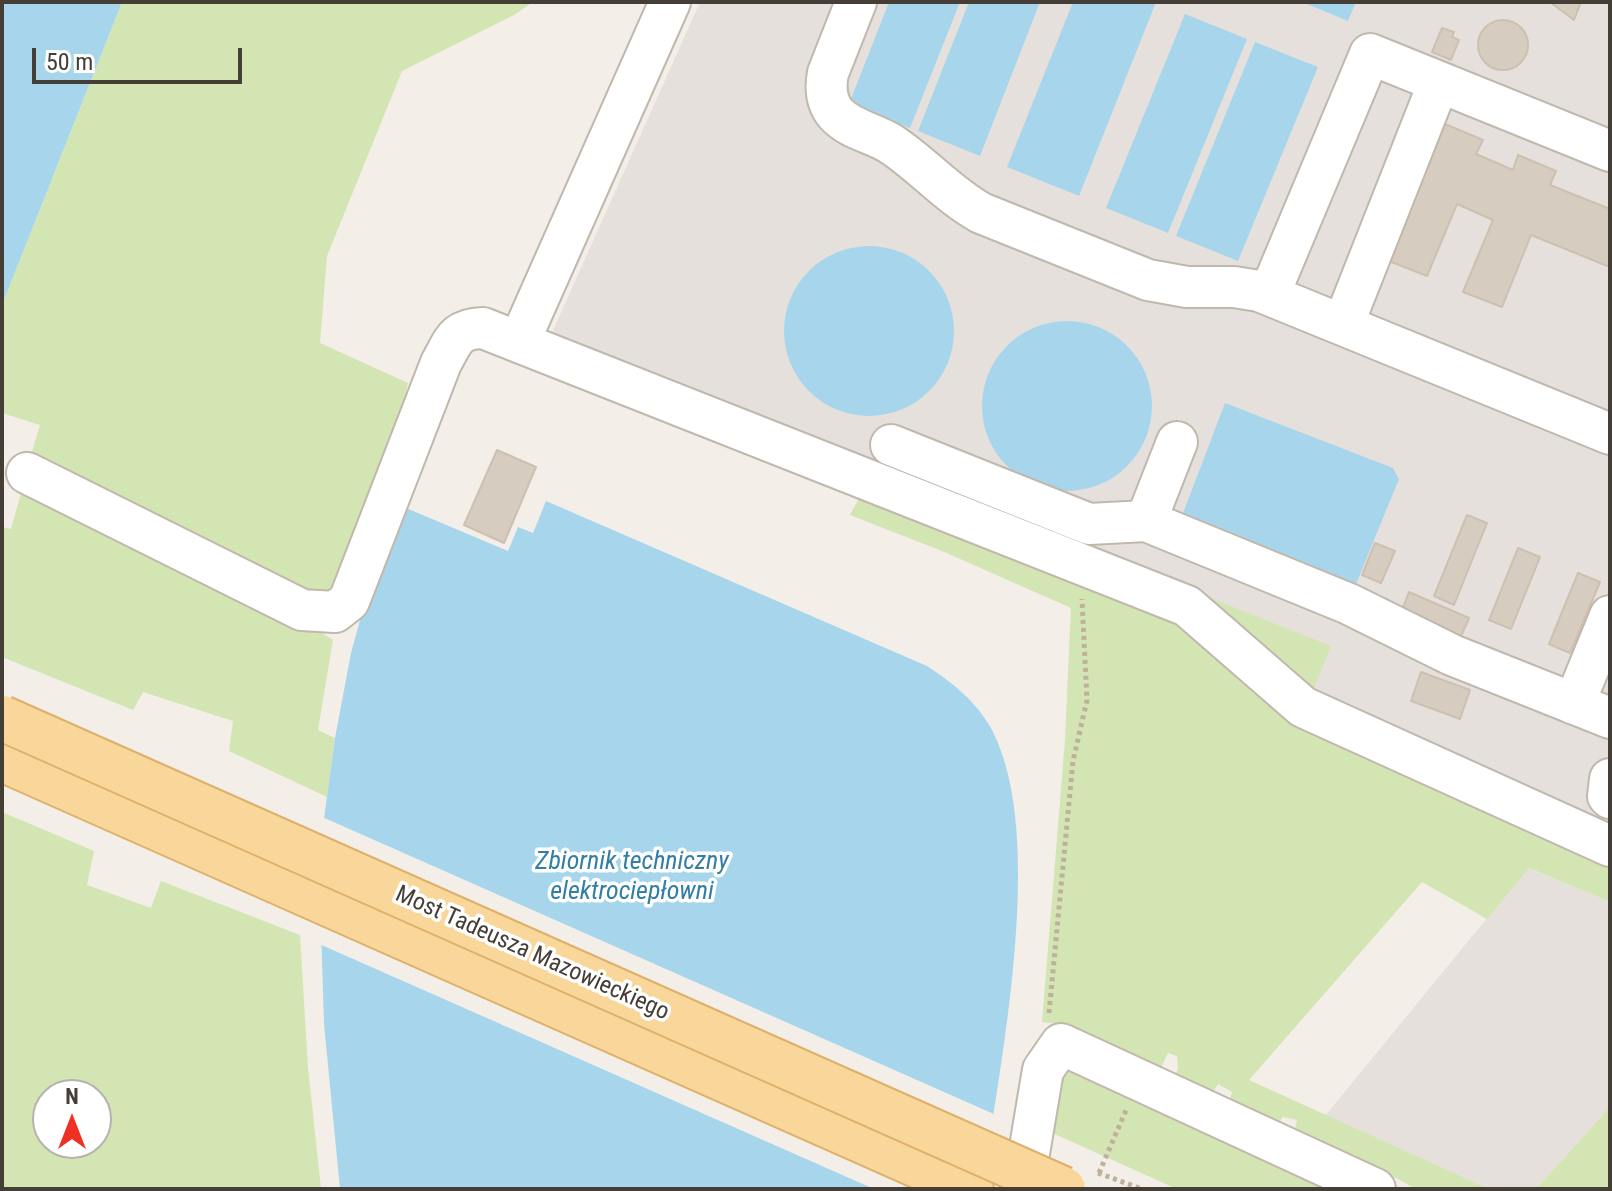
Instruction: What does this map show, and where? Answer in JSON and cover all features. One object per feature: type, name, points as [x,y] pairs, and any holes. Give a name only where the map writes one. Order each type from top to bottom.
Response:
[{"type":"main road","name":"Most Tadeusza Mazowieckiego","points":[[2,718],[1084,1178]]},
{"type":"main road","name":"Most Tadeusza Mazowieckiego","points":[[2,759],[971,1189]]},
{"type":"lane","points":[[520,340],[670,2]]},
{"type":"lane","points":[[856,2],[828,73],[828,100],[835,113],[846,123],[888,142],[962,203],[1148,280],[1187,287],[1234,287],[1269,295],[1610,434]]},
{"type":"lane","points":[[1269,295],[1370,54],[1610,151]]},
{"type":"lane","points":[[1343,325],[1439,82]]},
{"type":"lane","points":[[27,473],[302,610],[335,612],[349,601],[435,376],[457,334],[466,329],[483,328],[520,340],[1187,606],[1303,707],[1610,846]]},
{"type":"lane","points":[[1146,521],[1177,442]]},
{"type":"lane","points":[[891,445],[1089,524],[1146,521],[1349,604],[1452,655],[1592,711],[1610,616]]},
{"type":"lane","points":[[1610,779],[1610,798]]},
{"type":"lane","points":[[1023,1189],[1043,1070],[1061,1044],[1375,1189]]},
{"type":"path","points":[[1061,1044],[1048,1011],[1062,900],[1073,761],[1087,700],[1085,637]]},
{"type":"path","points":[[1117,1131],[1084,1178],[1142,1189]]},
{"type":"shaded area","points":[[700,2],[1610,2],[1610,834],[1312,692],[1330,646],[551,335]]},
{"type":"shaded area","points":[[1528,868],[1610,902],[1610,1107],[1536,1189],[1489,1189],[1325,1116]]},
{"type":"green space","points":[[122,2],[533,2],[514,15],[402,71],[327,256],[320,343],[408,383],[386,480],[343,583],[300,619],[333,640],[318,730],[335,738],[327,797],[229,751],[233,721],[143,692],[133,710],[2,657],[2,527],[11,529],[21,493],[99,527],[31,455],[40,425],[2,413],[2,305]]},
{"type":"green space","points":[[877,465],[1331,646],[1313,691],[1610,834],[1610,902],[1529,868],[1487,919],[1422,882],[1249,1080],[1489,1189],[1416,1189],[1354,1155],[1298,1140],[1295,1129],[1297,1120],[1283,1117],[1277,1125],[1228,1106],[1232,1092],[1218,1084],[1210,1096],[1174,1078],[1178,1069],[1177,1056],[1168,1053],[1160,1070],[1078,1042],[1063,1024],[1042,1022],[1065,740],[1071,608],[942,551],[850,515]]},
{"type":"green space","points":[[2,812],[94,851],[87,885],[151,908],[161,881],[300,935],[308,1068],[321,1189],[2,1189]]},
{"type":"green space","points":[[1055,1063],[1354,1189],[1177,1189],[1041,1128]]},
{"type":"green space","points":[[1610,1107],[1610,1189],[1536,1189]]},
{"type":"water","points":[[2,2],[122,2],[2,305]]},
{"type":"water","points":[[889,2],[960,2],[910,128],[849,104]]},
{"type":"water","points":[[969,2],[1040,2],[980,156],[918,131]]},
{"type":"water","points":[[1073,2],[1156,2],[1079,196],[1007,167]]},
{"type":"water","points":[[1302,2],[1356,2],[1348,21]]},
{"type":"water","points":[[1185,14],[1247,39],[1168,233],[1106,208]]},
{"type":"water","points":[[1255,42],[1318,67],[1238,261],[1176,236]]},
{"type":"water","points":[[869,246],[902,252],[929,271],[948,298],[954,331],[948,364],[929,391],[902,410],[869,416],[836,410],[809,391],[790,364],[784,331],[790,298],[809,271],[836,252]]},
{"type":"water","points":[[1067,321],[1100,327],[1127,346],[1146,373],[1152,406],[1146,439],[1127,466],[1100,485],[1067,491],[1034,485],[1007,466],[988,439],[982,406],[988,373],[1007,346],[1034,327]]},
{"type":"water","points":[[1225,403],[1393,468],[1399,479],[1354,589],[1180,521]]},
{"type":"water","name":"Zbiornik techniczny elektrociepłowni","points":[[546,501],[927,666],[964,694],[986,720],[1008,776],[1016,830],[1018,891],[1007,1020],[982,1189],[340,1189],[324,1024],[320,896],[323,826],[351,653],[373,573],[399,505],[508,551],[518,527],[533,533]]},
{"type":"pier","points":[[320,816],[996,1115],[986,1189],[874,1189],[317,943]]},
{"type":"building","points":[[1550,2],[1581,2],[1574,20]]},
{"type":"building","points":[[1503,20],[1521,27],[1528,45],[1521,63],[1503,70],[1485,63],[1478,45],[1485,27]]},
{"type":"building","points":[[1442,28],[1454,32],[1452,37],[1459,40],[1451,60],[1432,52]]},
{"type":"building","points":[[1445,124],[1483,140],[1476,154],[1513,170],[1518,155],[1556,171],[1550,185],[1610,209],[1610,267],[1531,235],[1502,307],[1463,292],[1493,220],[1457,204],[1427,276],[1389,261]]},
{"type":"building","points":[[497,450],[536,467],[504,543],[464,525]]},
{"type":"building","points":[[1467,515],[1487,523],[1454,605],[1434,596]]},
{"type":"building","points":[[1375,543],[1395,551],[1381,583],[1362,575]]},
{"type":"building","points":[[1518,548],[1540,557],[1511,629],[1489,620]]},
{"type":"building","points":[[1578,573],[1600,582],[1570,653],[1549,644]]},
{"type":"building","points":[[1409,592],[1469,618],[1458,643],[1399,618]]},
{"type":"building","points":[[1421,672],[1470,690],[1460,719],[1411,701]]}]
